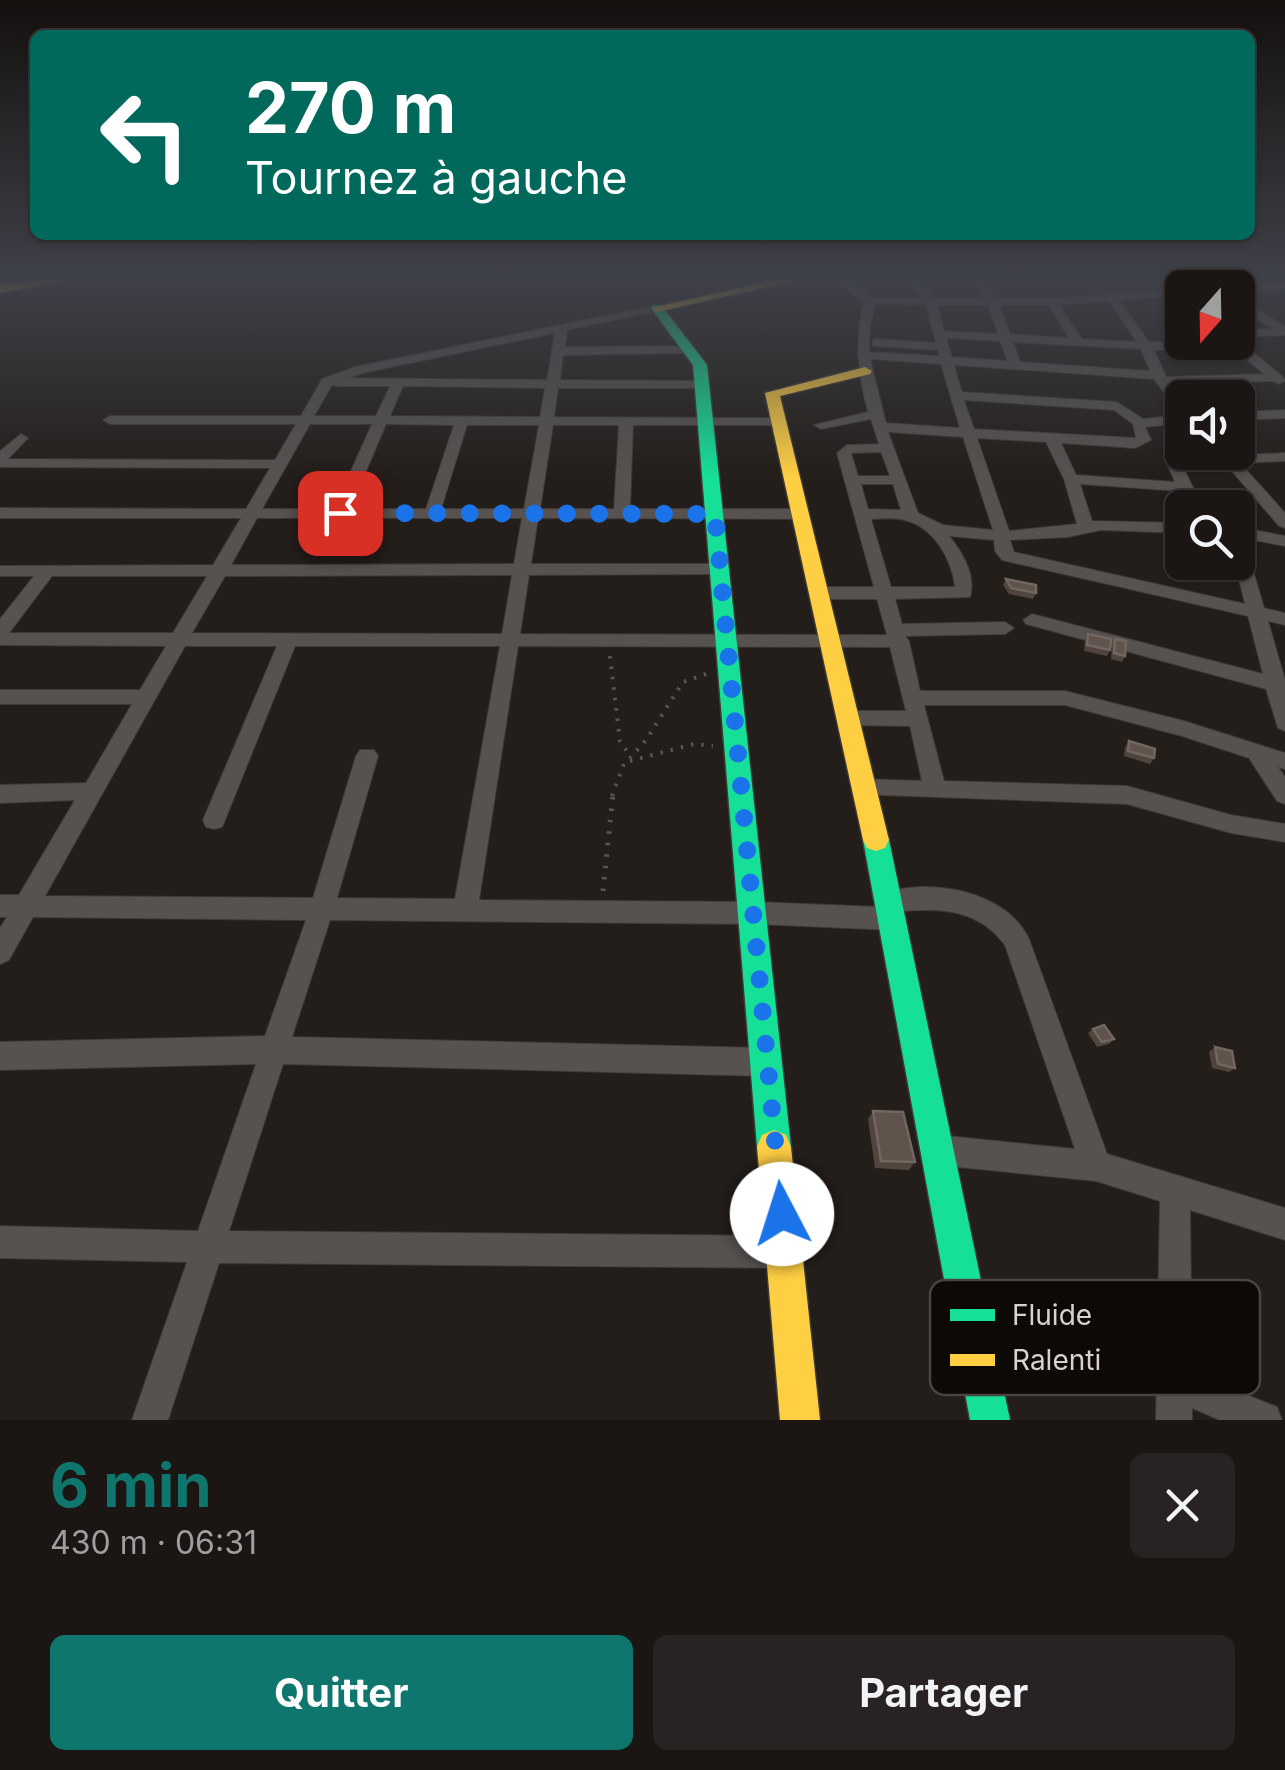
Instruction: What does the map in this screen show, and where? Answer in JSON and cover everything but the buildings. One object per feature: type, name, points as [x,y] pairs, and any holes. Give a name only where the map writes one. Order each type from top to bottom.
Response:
[{"type":"street","points":[[0,952],[328,382],[359,370],[471,346]]},
{"type":"street","points":[[465,910],[559,346]]},
{"type":"street","points":[[688,346],[700,365],[706,421],[800,1420]]},
{"type":"street","points":[[865,346],[880,420],[910,515]]},
{"type":"street","points":[[912,346],[864,356],[772,393],[892,911],[963,1280]]},
{"type":"street","points":[[945,346],[956,396],[1002,534],[1003,551],[1016,559],[1285,618]]},
{"type":"street","points":[[1009,346],[1016,367]]},
{"type":"street","points":[[1146,346],[1165,385]]},
{"type":"street","points":[[558,350],[691,350]]},
{"type":"street","points":[[864,356],[1160,378],[1280,381]]},
{"type":"street","points":[[1255,358],[1280,381]]},
{"type":"street","points":[[991,366],[1009,399]]},
{"type":"street","points":[[1107,372],[1124,408],[1140,423],[1165,421]]},
{"type":"street","points":[[328,382],[702,385]]},
{"type":"street","points":[[340,513],[398,382]]},
{"type":"street","points":[[956,396],[1124,408]]},
{"type":"street","points":[[1255,415],[1285,414]]},
{"type":"street","points":[[110,420],[778,421]]},
{"type":"street","points":[[432,513],[462,420]]},
{"type":"street","points":[[622,514],[626,420]]},
{"type":"street","points":[[821,426],[880,420],[968,433],[1135,444],[1144,440],[1138,428],[1140,423]]},
{"type":"street","points":[[0,461],[21,438]]},
{"type":"street","points":[[1051,438],[1071,480],[1085,525]]},
{"type":"street","points":[[889,448],[844,451],[882,593],[898,635],[936,788]]},
{"type":"street","points":[[1255,458],[1285,457]]},
{"type":"street","points":[[0,461],[280,464]]},
{"type":"street","points":[[1177,470],[1186,490]]},
{"type":"street","points":[[1239,470],[1285,522]]},
{"type":"street","points":[[852,480],[900,480]]},
{"type":"street","points":[[1071,480],[1185,487]]},
{"type":"street","points":[[0,512],[800,514]]},
{"type":"street","points":[[818,594],[964,593],[955,557],[940,534],[910,515],[862,514]]},
{"type":"street","points":[[930,530],[1002,534],[1068,532],[1085,525],[1165,527]]},
{"type":"street","points":[[1255,535],[1285,541]]},
{"type":"street","points":[[0,572],[720,569]]},
{"type":"street","points":[[0,635],[48,571]]},
{"type":"street","points":[[1248,580],[1280,685],[1285,723]]},
{"type":"street","points":[[1032,620],[1280,685]]},
{"type":"street","points":[[0,635],[829,641],[1005,628]]},
{"type":"street","points":[[214,820],[289,639]]},
{"type":"street","points":[[0,697],[146,697]]},
{"type":"street","points":[[847,718],[1065,698],[1285,761]]},
{"type":"street","points":[[1256,751],[1285,795]]},
{"type":"street","points":[[150,1420],[276,1050],[366,756]]},
{"type":"street","points":[[863,788],[1128,795],[1230,824],[1285,832]]},
{"type":"street","points":[[0,794],[92,791]]},
{"type":"street","points":[[0,906],[754,913],[892,911],[936,897],[987,910],[1006,923],[1016,939],[1096,1166]]},
{"type":"street","points":[[0,1056],[276,1050],[768,1062]]},
{"type":"street","points":[[938,1150],[1096,1166],[1285,1224]]},
{"type":"street","points":[[1175,1190],[1175,1280]]},
{"type":"street","points":[[0,1242],[785,1252]]},
{"type":"street","points":[[985,1395],[990,1420]]},
{"type":"street","points":[[1174,1420],[1175,1395]]},
{"type":"street","points":[[1202,1395],[1264,1420]]},
{"type":"path","points":[[608,640],[620,741],[629,760]]},
{"type":"path","points":[[602,911],[613,791],[629,760],[683,682],[697,675],[730,671]]},
{"type":"path","points":[[629,760],[694,744],[738,748]]},
{"type":"traffic: fast","points":[[686,346],[700,365],[774,1147]]},
{"type":"traffic: fast","points":[[876,840],[962,1280]]},
{"type":"traffic: fast","points":[[985,1395],[990,1420]]},
{"type":"traffic: slow","points":[[865,371],[772,393],[876,840]]},
{"type":"traffic: slow","points":[[774,1147],[800,1420]]},
{"type":"route","points":[[340,513],[715,514],[782,1214]]}]
